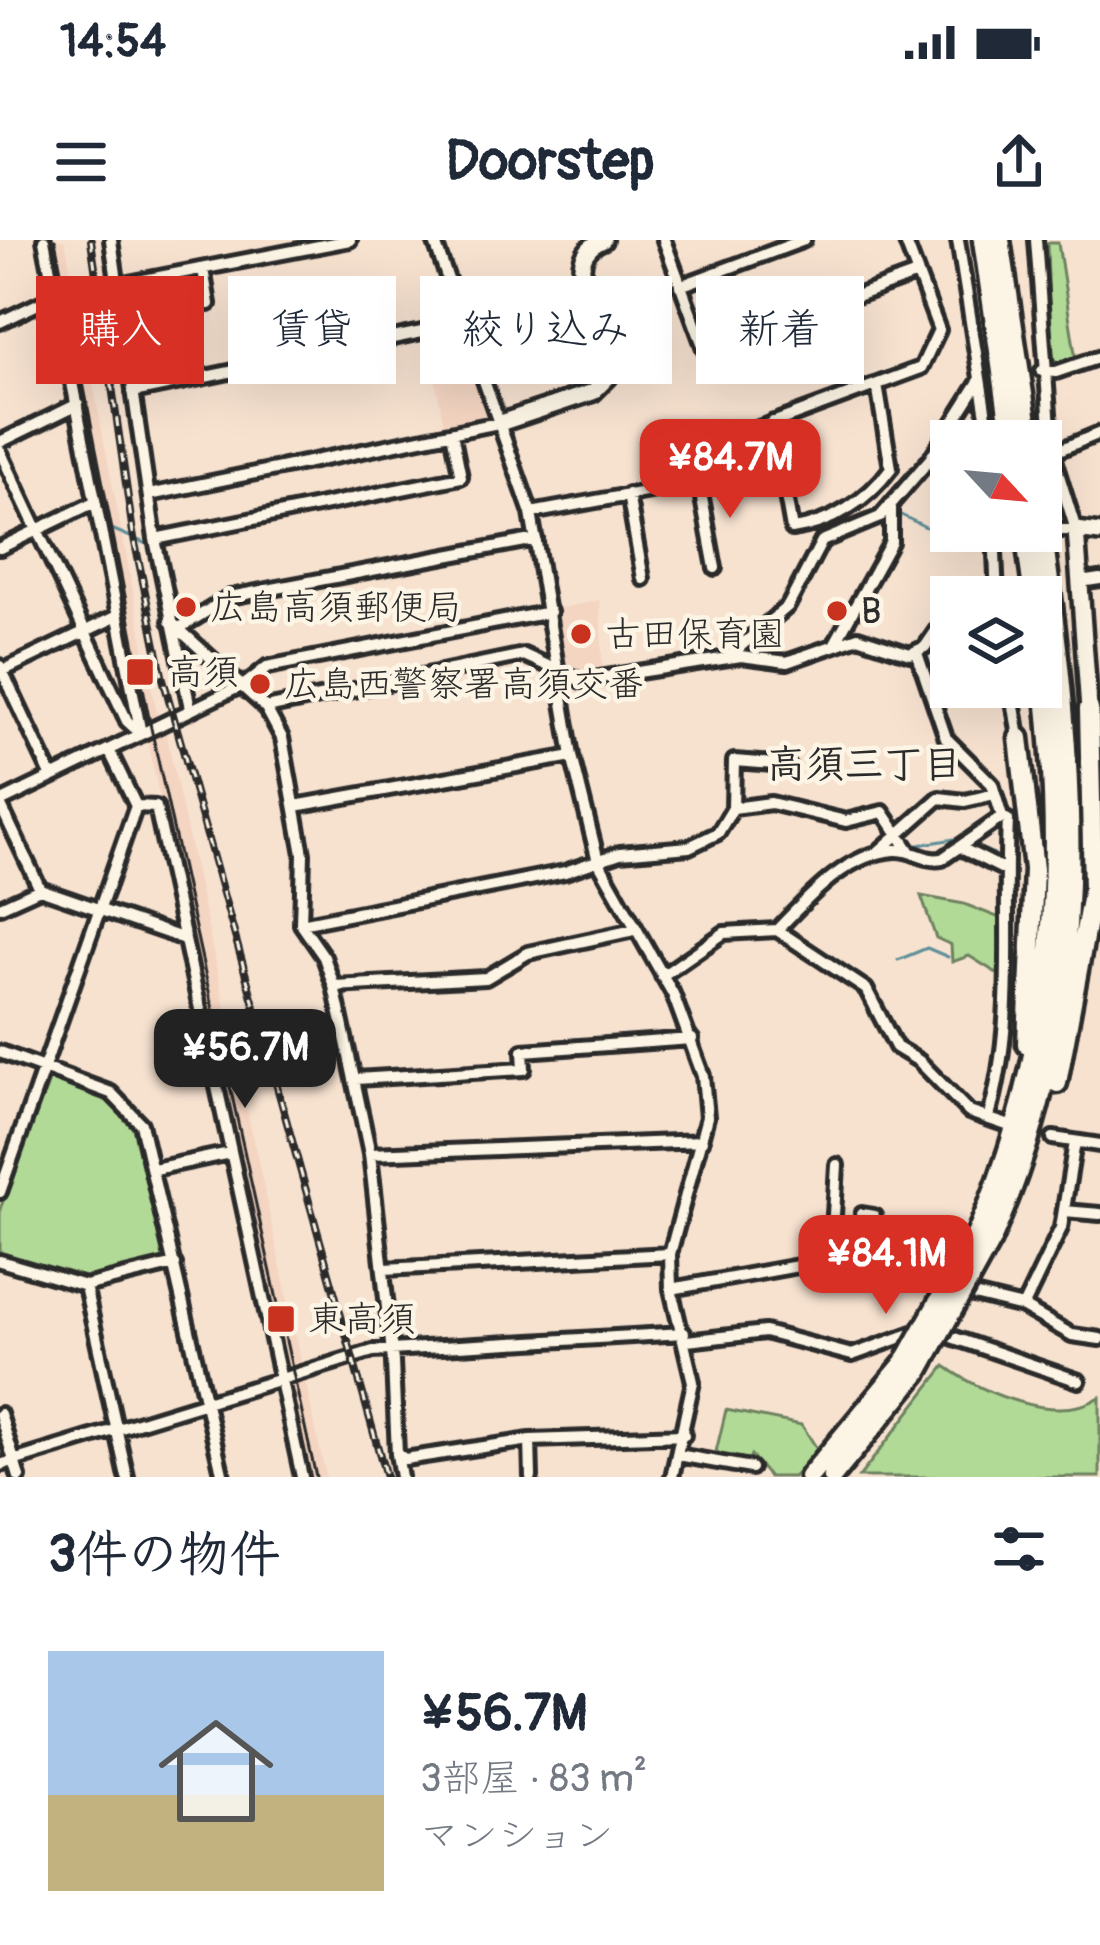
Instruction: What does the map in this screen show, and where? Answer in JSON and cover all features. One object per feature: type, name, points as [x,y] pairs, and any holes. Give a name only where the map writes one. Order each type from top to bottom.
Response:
[{"type":"highway","points":[[983,240],[1009,420]]},
{"type":"highway","points":[[1000,240],[1027,420]]},
{"type":"highway","points":[[832,1477],[911,1367],[984,1237],[1027,1133],[1066,970],[1073,855],[1068,739],[1050,552]]},
{"type":"highway","points":[[1027,1133],[1055,912],[1055,796],[1046,708]]},
{"type":"highway","points":[[1027,1133],[1055,1093],[1089,930],[1096,847],[1094,718]]},
{"type":"highway","points":[[1019,738],[1032,819],[1034,891],[1027,1133]]},
{"type":"highway","points":[[809,1477],[911,1367]]},
{"type":"street","points":[[44,240],[51,276]]},
{"type":"street","points":[[111,240],[117,276]]},
{"type":"street","points":[[166,276],[350,240]]},
{"type":"street","points":[[434,240],[448,276]]},
{"type":"street","points":[[149,495],[452,434],[592,392],[608,377],[610,356],[580,267],[586,251],[603,240]]},
{"type":"street","points":[[664,240],[705,351],[917,274]]},
{"type":"street","points":[[680,286],[805,240]]},
{"type":"street","points":[[531,512],[699,482],[773,422],[921,368],[939,330],[905,240]]},
{"type":"street","points":[[958,240],[982,358],[978,382],[986,420]]},
{"type":"street","points":[[1036,240],[1048,420]]},
{"type":"street","points":[[203,269],[209,304]]},
{"type":"street","points":[[0,322],[36,305]]},
{"type":"street","points":[[133,392],[420,331]]},
{"type":"street","points":[[1025,351],[1041,349]]},
{"type":"street","points":[[1042,371],[1056,373],[1100,357]]},
{"type":"street","points":[[726,658],[788,606],[827,536],[880,518],[931,459],[978,382]]},
{"type":"street","points":[[74,384],[141,734]]},
{"type":"street","points":[[132,384],[155,539],[190,708]]},
{"type":"street","points":[[489,384],[531,512],[572,756],[598,861],[692,1039],[706,1097],[702,1141],[670,1254],[671,1288],[692,1382],[672,1477]]},
{"type":"street","points":[[773,422],[792,530],[806,527],[866,499],[891,468],[877,385]]},
{"type":"street","points":[[0,442],[78,404]]},
{"type":"street","points":[[1062,449],[1100,433]]},
{"type":"street","points":[[155,539],[461,476],[452,434]]},
{"type":"street","points":[[0,452],[127,721],[141,734]]},
{"type":"street","points":[[699,482],[716,568]]},
{"type":"street","points":[[1062,485],[1076,530],[1094,718]]},
{"type":"street","points":[[628,494],[643,579]]},
{"type":"street","points":[[0,548],[94,502]]},
{"type":"street","points":[[835,645],[891,542],[892,504]]},
{"type":"street","points":[[1062,528],[1100,533]]},
{"type":"street","points":[[175,624],[230,597],[536,539]]},
{"type":"street","points":[[1080,582],[1100,579]]},
{"type":"street","points":[[40,889],[0,803],[241,685],[267,667],[550,612]]},
{"type":"street","points":[[52,777],[1,670],[115,617]]},
{"type":"street","points":[[175,624],[266,707],[282,738],[303,861],[301,924],[323,957],[334,986],[370,1154],[401,1477]]},
{"type":"street","points":[[266,707],[524,655],[580,681],[726,658],[787,662],[859,637],[917,653]]},
{"type":"street","points":[[917,653],[930,637]]},
{"type":"street","points":[[917,653],[946,738],[995,794],[1008,820],[1008,1017],[988,1119]]},
{"type":"street","points":[[1014,708],[1019,738]]},
{"type":"street","points":[[0,1192],[136,806],[110,750]]},
{"type":"street","points":[[295,806],[572,756]]},
{"type":"street","points":[[301,924],[634,850],[703,842],[718,833],[733,808],[734,761],[788,765]]},
{"type":"street","points":[[777,930],[820,885],[877,854],[939,798],[965,801],[995,794]]},
{"type":"street","points":[[733,808],[771,803],[846,821],[876,811],[900,830],[910,851]]},
{"type":"street","points":[[136,806],[156,807],[302,1477]]},
{"type":"street","points":[[877,854],[910,851],[932,861],[963,849],[1008,820]]},
{"type":"street","points":[[963,849],[1005,870]]},
{"type":"street","points":[[0,908],[40,889],[182,938]]},
{"type":"street","points":[[334,986],[486,978],[528,952],[634,930]]},
{"type":"street","points":[[662,976],[724,933],[777,930],[854,978],[876,1004],[896,1047],[919,1061],[969,1112],[1027,1133],[1100,1145]]},
{"type":"street","points":[[356,1079],[524,1069],[523,1051],[692,1039]]},
{"type":"street","points":[[0,1052],[125,1102],[146,1135],[223,1477]]},
{"type":"street","points":[[370,1154],[702,1141]]},
{"type":"street","points":[[1023,1307],[1061,1228],[1075,1142]]},
{"type":"street","points":[[154,1169],[230,1153]]},
{"type":"street","points":[[831,1264],[837,1166]]},
{"type":"street","points":[[1064,1210],[1100,1214]]},
{"type":"street","points":[[862,1214],[874,1216],[867,1265]]},
{"type":"street","points":[[384,1269],[670,1254]]},
{"type":"street","points":[[0,1261],[85,1286],[176,1264]]},
{"type":"street","points":[[671,1288],[831,1264],[908,1269],[945,1288],[1023,1307],[1072,1335],[1100,1339]]},
{"type":"street","points":[[85,1286],[127,1477]]},
{"type":"street","points":[[0,1466],[373,1351],[765,1332],[852,1355],[914,1333],[934,1331],[1079,1381]]},
{"type":"street","points":[[0,1414],[19,1477]]},
{"type":"street","points":[[397,1454],[405,1459],[530,1440],[684,1435]]},
{"type":"street","points":[[530,1440],[531,1477]]},
{"type":"street","points":[[679,1455],[751,1468]]},
{"type":"shaded area","points":[[47,240],[65,240],[72,276],[54,276]]},
{"type":"shaded area","points":[[75,384],[93,384],[160,729],[165,728],[326,1477],[309,1477],[119,613]]},
{"type":"shaded area","points":[[436,384],[483,384],[496,419],[445,430]]},
{"type":"shaded area","name":"古田保育園","points":[[600,600],[603,676],[581,676],[566,665],[556,609]]},
{"type":"green space","points":[[1047,243],[1058,243],[1076,360],[1061,366],[1050,354]]},
{"type":"green space","points":[[921,896],[964,904],[1000,918],[1003,977],[969,956],[952,962],[951,945],[936,938]]},
{"type":"green space","points":[[51,1076],[106,1097],[138,1128],[169,1257],[165,1261],[83,1280],[0,1255],[0,1209]]},
{"type":"green space","points":[[945,1366],[980,1387],[1042,1407],[1083,1405],[1100,1397],[1100,1477],[859,1477]]},
{"type":"green space","points":[[726,1410],[802,1425],[819,1452],[793,1477],[769,1477],[751,1455],[747,1463],[715,1456]]},
{"type":"waterway","points":[[899,514],[930,529]]},
{"type":"waterway","points":[[107,527],[149,545],[161,610]]},
{"type":"waterway","points":[[912,846],[954,839]]},
{"type":"waterway","points":[[977,847],[994,854]]},
{"type":"waterway","points":[[898,960],[927,948],[948,957]]},
{"type":"tunnel","points":[[1016,821],[1096,818]]},
{"type":"tram line","points":[[55,240],[151,728],[316,1477]]},
{"type":"railway","points":[[91,240],[133,533],[162,675],[386,1477]]},
{"type":"place","name":"広島高須郵便局","points":[[186,607]]},
{"type":"place","name":"B","points":[[837,611]]},
{"type":"place","name":"古田保育園","points":[[581,634]]},
{"type":"place","name":"高須","points":[[140,672]]},
{"type":"place","name":"広島西警察署高須交番","points":[[260,684]]},
{"type":"place","name":"東高須","points":[[281,1319]]},
{"type":"district","name":"高須三丁目","points":[[864,764]]}]
